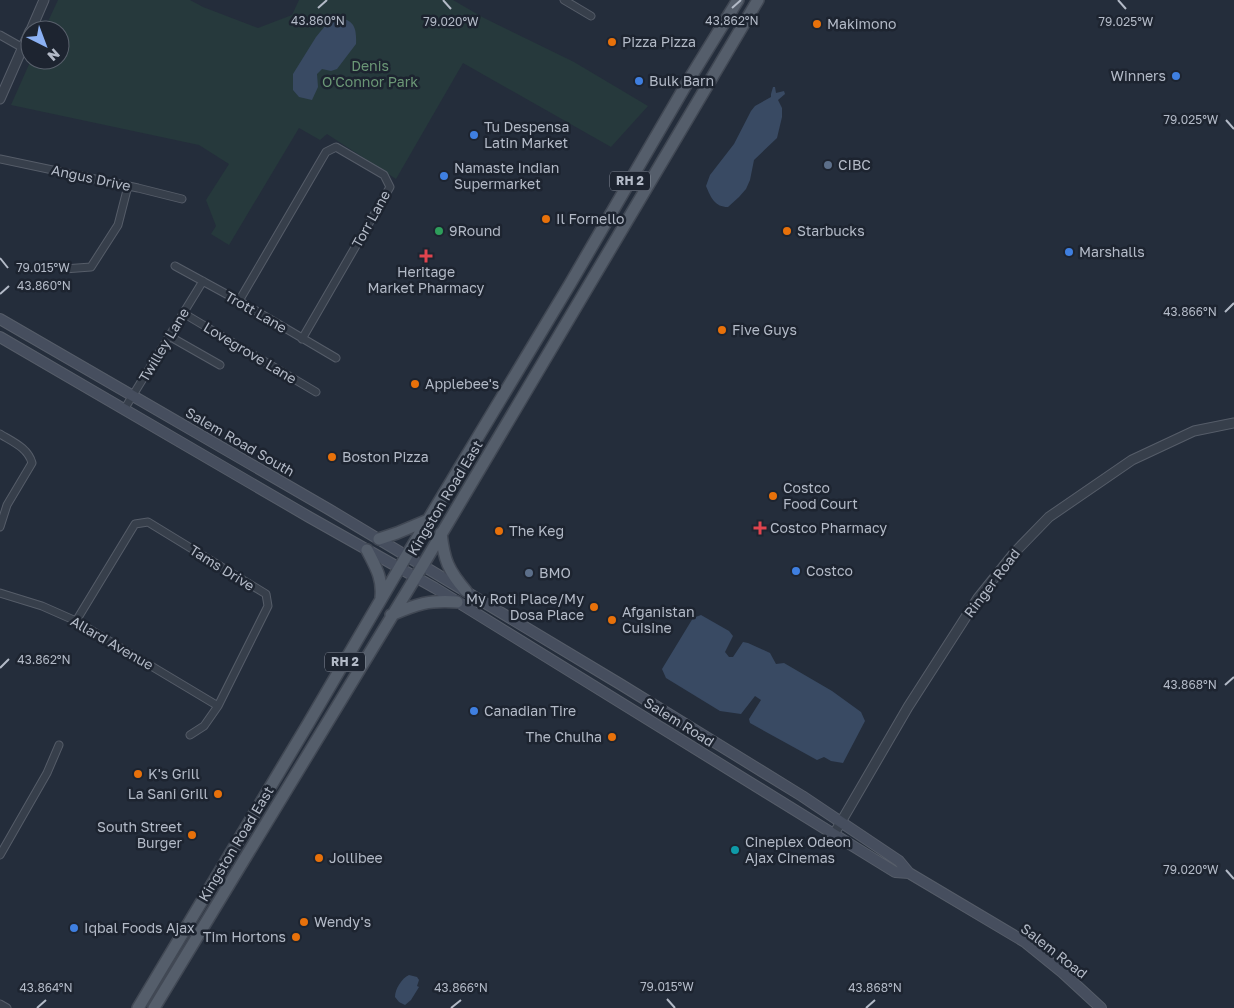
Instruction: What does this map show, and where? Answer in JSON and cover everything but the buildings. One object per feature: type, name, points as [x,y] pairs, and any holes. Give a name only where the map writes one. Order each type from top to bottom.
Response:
[{"type":"main road","name":"Kingston Road East","points":[[138,1008],[738,0]]},
{"type":"main road","name":"Kingston Road East","points":[[154,1008],[441,534],[758,0]]},
{"type":"main road","name":"Salem Road South","points":[[0,319],[466,591]]},
{"type":"main road","points":[[0,337],[415,577]]},
{"type":"main road","points":[[379,539],[397,534],[428,520]]},
{"type":"main road","points":[[441,534],[443,553],[451,573],[466,591]]},
{"type":"main road","points":[[367,550],[379,572],[382,585],[381,599]]},
{"type":"main road","name":"Salem Road","points":[[415,577],[895,872],[909,873]]},
{"type":"main road","name":"Salem Road","points":[[466,591],[657,706],[842,822],[899,861],[909,873],[1025,942],[1062,972],[1101,1008]]},
{"type":"main road","points":[[391,616],[418,604],[436,600],[457,602]]},
{"type":"street","points":[[35,20],[44,0]]},
{"type":"street","points":[[564,0],[592,16]]},
{"type":"street","points":[[0,35],[20,46]]},
{"type":"street","points":[[0,100],[20,55]]},
{"type":"street","name":"Torr Lane","points":[[239,301],[326,152],[336,147],[384,175],[390,187],[302,339]]},
{"type":"street","name":"Angus Drive","points":[[0,159],[182,199]]},
{"type":"street","points":[[64,269],[91,267],[118,225],[128,186]]},
{"type":"street","name":"Trott Lane","points":[[175,266],[336,358]]},
{"type":"street","name":"Twilley Lane","points":[[125,408],[203,281]]},
{"type":"street","name":"Lovegrove Lane","points":[[183,313],[316,392]]},
{"type":"street","points":[[169,336],[220,365]]},
{"type":"street","name":"Ringer Road","points":[[834,834],[908,707],[978,598],[1015,552],[1049,517],[1132,460],[1194,431],[1234,423]]},
{"type":"street","points":[[0,434],[30,455],[32,464],[6,505],[0,527]]},
{"type":"street","name":"Tams Drive","points":[[76,621],[135,524],[148,522],[266,594],[268,606],[218,706],[204,726],[190,735]]},
{"type":"street","name":"Allard Avenue","points":[[0,593],[42,606],[76,621],[218,706]]},
{"type":"street","points":[[0,854],[47,773],[59,745]]},
{"type":"street","points":[[0,1004],[7,1008]]},
{"type":"green space","name":"Denis O'Connor Park","points":[[58,0],[190,0],[203,7],[258,28],[292,15],[299,0],[453,0],[484,18],[574,62],[648,106],[611,147],[463,63],[396,179],[327,134],[320,140],[299,128],[229,245],[211,234],[216,226],[206,200],[229,164],[199,145],[11,105],[27,70],[70,70],[70,20],[49,20]]},
{"type":"water","points":[[334,15],[352,24],[356,31],[356,44],[337,69],[331,71],[322,69],[317,74],[318,87],[312,100],[299,97],[293,90],[293,74],[316,37]]},
{"type":"water","points":[[773,87],[775,87],[776,93],[784,91],[785,94],[778,100],[782,108],[782,117],[777,138],[754,160],[750,180],[746,189],[739,197],[728,207],[717,204],[706,186],[710,175],[734,144],[751,111],[755,106],[771,97]]},
{"type":"water","points":[[701,615],[729,631],[733,636],[725,652],[729,657],[733,657],[743,642],[748,643],[770,653],[776,664],[784,663],[832,691],[861,712],[865,721],[843,763],[831,761],[824,757],[817,760],[750,723],[749,719],[761,700],[755,696],[741,714],[720,711],[666,678],[662,669],[693,618]]},
{"type":"water","points":[[409,975],[417,977],[419,980],[417,986],[419,987],[411,1000],[405,1005],[399,1002],[395,994],[401,981]]},
{"type":"place","name":"Makimono","points":[[817,24]]},
{"type":"place","name":"Pizza Pizza","points":[[612,42]]},
{"type":"place","name":"Winners","points":[[1176,76]]},
{"type":"place","name":"Bulk Barn","points":[[639,81]]},
{"type":"place","name":"Tu Despensa Latin Market","points":[[474,135]]},
{"type":"place","name":"CIBC","points":[[828,165]]},
{"type":"place","name":"Namaste Indian Supermarket","points":[[444,176]]},
{"type":"place","name":"Il Fornello","points":[[546,219]]},
{"type":"place","name":"9Round","points":[[439,231]]},
{"type":"place","name":"Starbucks","points":[[787,231]]},
{"type":"place","name":"Marshalls","points":[[1069,252]]},
{"type":"place","name":"Heritage Market Pharmacy","points":[[426,256]]},
{"type":"place","name":"Five Guys","points":[[722,330]]},
{"type":"place","name":"Applebee's","points":[[415,384]]},
{"type":"place","name":"Boston Pizza","points":[[332,457]]},
{"type":"place","name":"Costco Food Court","points":[[773,496]]},
{"type":"place","name":"Costco Pharmacy","points":[[760,528]]},
{"type":"place","name":"The Keg","points":[[499,531]]},
{"type":"place","name":"Costco","points":[[796,571]]},
{"type":"place","name":"BMO","points":[[529,573]]},
{"type":"place","name":"My Roti Place/My Dosa Place","points":[[594,607]]},
{"type":"place","name":"Afganistan Cuisine","points":[[612,620]]},
{"type":"place","name":"Canadian Tire","points":[[474,711]]},
{"type":"place","name":"The Chulha","points":[[612,737]]},
{"type":"place","name":"K's Grill","points":[[138,774]]},
{"type":"place","name":"La Sani Grill","points":[[218,794]]},
{"type":"place","name":"South Street Burger","points":[[192,835]]},
{"type":"place","name":"Cineplex Odeon Ajax Cinemas","points":[[735,850]]},
{"type":"place","name":"Jollibee","points":[[319,858]]},
{"type":"place","name":"Wendy's","points":[[304,922]]},
{"type":"place","name":"Iqbal Foods Ajax","points":[[74,928]]},
{"type":"place","name":"Tim Hortons","points":[[296,937]]}]
